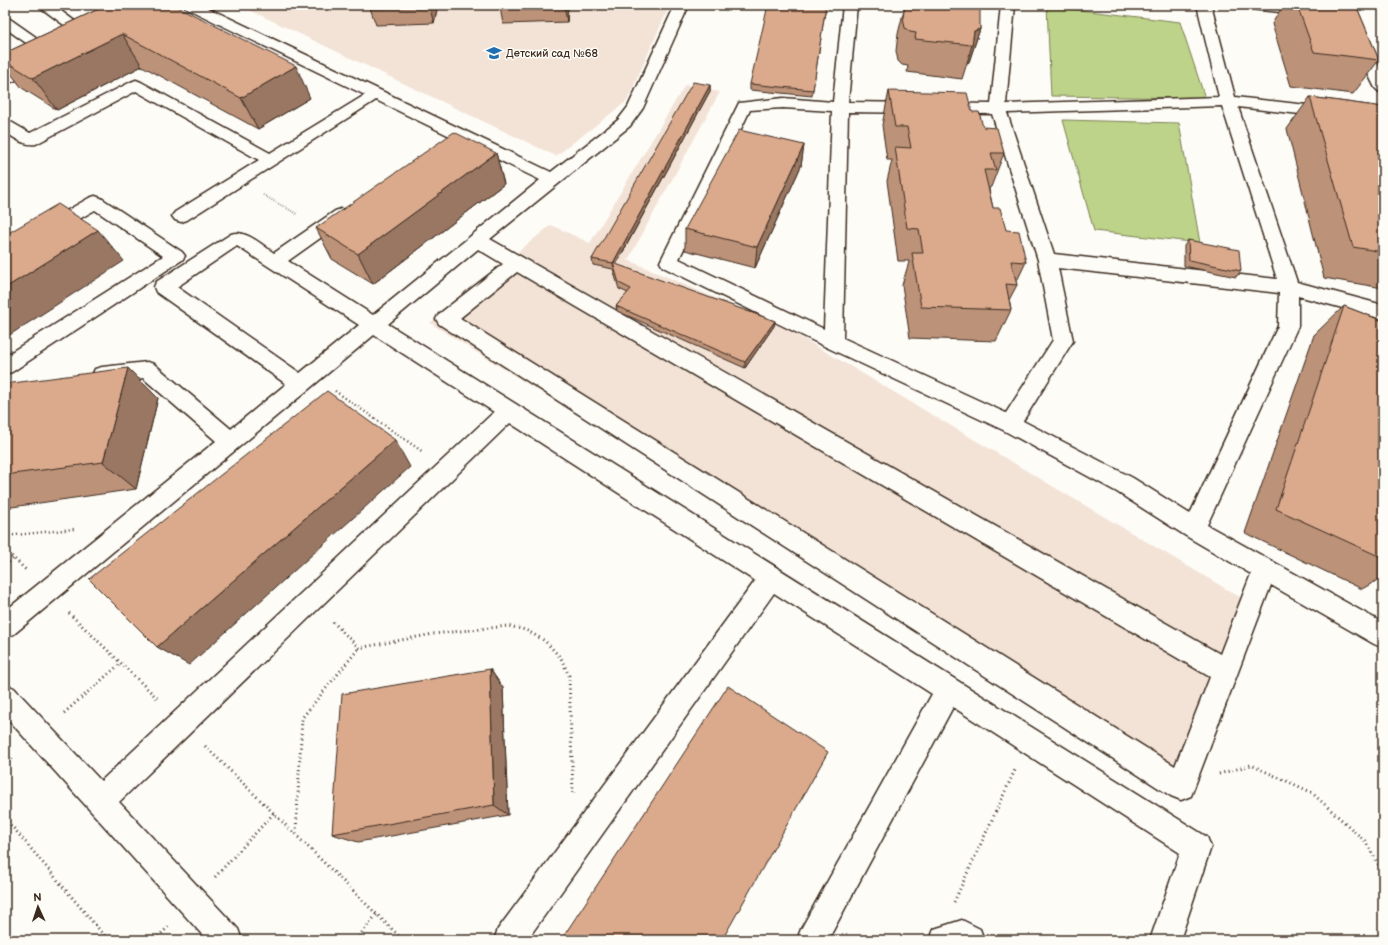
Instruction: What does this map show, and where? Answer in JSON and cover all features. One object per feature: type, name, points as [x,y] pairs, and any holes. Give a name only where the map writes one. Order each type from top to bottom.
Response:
[{"type":"lane","points":[[44,5],[74,48]]},
{"type":"lane","points":[[191,5],[376,94],[449,137],[552,179]]},
{"type":"lane","points":[[5,626],[552,179],[624,123],[635,108],[682,5]]},
{"type":"lane","points":[[833,342],[840,107],[850,5]]},
{"type":"lane","points":[[1008,5],[998,109],[1047,260],[1063,341],[1010,424]]},
{"type":"lane","points":[[1194,529],[1288,326],[1289,287],[1228,101],[1204,5]]},
{"type":"lane","points":[[1250,5],[1325,13],[1343,10],[1383,88]]},
{"type":"lane","points":[[5,22],[74,48]]},
{"type":"lane","points":[[5,81],[106,32]]},
{"type":"lane","points":[[5,125],[30,140],[136,85],[271,160]]},
{"type":"lane","points":[[182,216],[376,94]]},
{"type":"lane","points":[[1383,117],[1351,115],[1228,101],[998,109],[840,107],[783,103],[744,106],[669,262],[833,342],[1010,424],[1125,485],[1194,529],[1383,636]]},
{"type":"lane","points":[[5,254],[95,202],[176,256],[8,378]]},
{"type":"lane","points":[[274,262],[354,205]]},
{"type":"lane","points":[[306,380],[163,287],[237,238],[1197,847],[1165,940]]},
{"type":"lane","points":[[477,240],[1226,671]]},
{"type":"lane","points":[[1047,260],[1289,287],[1383,312]]},
{"type":"lane","points":[[516,263],[446,319],[1181,786],[1265,569]]},
{"type":"lane","points":[[84,376],[147,370],[231,441]]},
{"type":"lane","points":[[100,801],[509,411]]},
{"type":"lane","points":[[509,940],[771,578]]},
{"type":"lane","points":[[812,940],[948,690]]},
{"type":"lane","points":[[5,697],[227,940]]},
{"type":"lane","points":[[945,940],[962,935],[969,940]]},
{"type":"path","points":[[238,181],[322,228]]},
{"type":"path","points":[[306,380],[448,469]]},
{"type":"path","points":[[5,536],[75,529]]},
{"type":"path","points":[[5,565],[14,558]]},
{"type":"path","points":[[311,600],[359,648]]},
{"type":"path","points":[[296,834],[302,718],[359,648],[433,634],[508,626],[526,630],[546,641],[561,658],[569,676],[575,848]]},
{"type":"path","points":[[953,904],[1029,740]]},
{"type":"path","points":[[1181,786],[1251,765],[1312,792],[1365,841],[1383,872]]},
{"type":"path","points":[[5,818],[108,940]]},
{"type":"path","points":[[356,940],[377,914]]},
{"type":"shaded area","name":"Детский сад №68","points":[[239,5],[670,5],[627,101],[556,156]]},
{"type":"shaded area","points":[[685,85],[720,92],[628,260],[789,330],[1260,609],[1190,797],[430,323],[551,225],[590,243]]},
{"type":"green space","points":[[1047,6],[1180,22],[1205,98],[1051,96]]},
{"type":"green space","points":[[1063,120],[1179,123],[1200,243],[1094,231]]},
{"type":"building","points":[[107,5],[174,5],[296,66],[241,98],[122,34],[33,78],[5,61],[5,53]]},
{"type":"building","points":[[371,5],[430,5],[370,8]]},
{"type":"building","points":[[500,5],[564,5],[564,6],[500,7]]},
{"type":"building","points":[[768,5],[826,5],[813,90],[750,84]]},
{"type":"building","points":[[905,5],[978,5],[980,7],[980,29],[974,31],[972,45],[915,39],[916,33],[910,32],[905,28],[903,17]]},
{"type":"building","points":[[1297,5],[1356,5],[1379,60],[1314,52]]},
{"type":"building","points":[[693,82],[710,85],[613,263],[592,259]]},
{"type":"building","points":[[889,91],[967,93],[972,112],[979,112],[983,127],[997,128],[1004,153],[991,153],[996,170],[984,170],[993,208],[1000,208],[1006,230],[1019,231],[1026,262],[1011,261],[1017,285],[1006,284],[1011,310],[921,307],[912,253],[923,253],[919,229],[907,228],[895,147],[911,148],[907,127],[895,127]]},
{"type":"building","points":[[1310,97],[1383,107],[1383,252],[1353,247]]},
{"type":"building","points":[[739,130],[804,145],[757,247],[685,229]]},
{"type":"building","points":[[454,132],[496,153],[358,254],[316,228]]},
{"type":"building","points":[[58,204],[98,230],[5,288],[5,235]]},
{"type":"building","points":[[1188,240],[1239,250],[1241,271],[1189,260]]},
{"type":"building","points":[[613,263],[775,321],[745,362],[616,306],[631,289],[619,283]]},
{"type":"building","points":[[1344,306],[1383,321],[1383,558],[1276,509]]},
{"type":"building","points":[[128,368],[103,462],[5,475],[5,384]]},
{"type":"building","points":[[327,391],[395,440],[157,647],[89,579]]},
{"type":"building","points":[[490,669],[494,805],[332,834],[342,694]]},
{"type":"building","points":[[728,686],[828,752],[722,940],[561,940]]},
{"type":"place","name":"Детский сад №68","points":[[494,53]]}]
